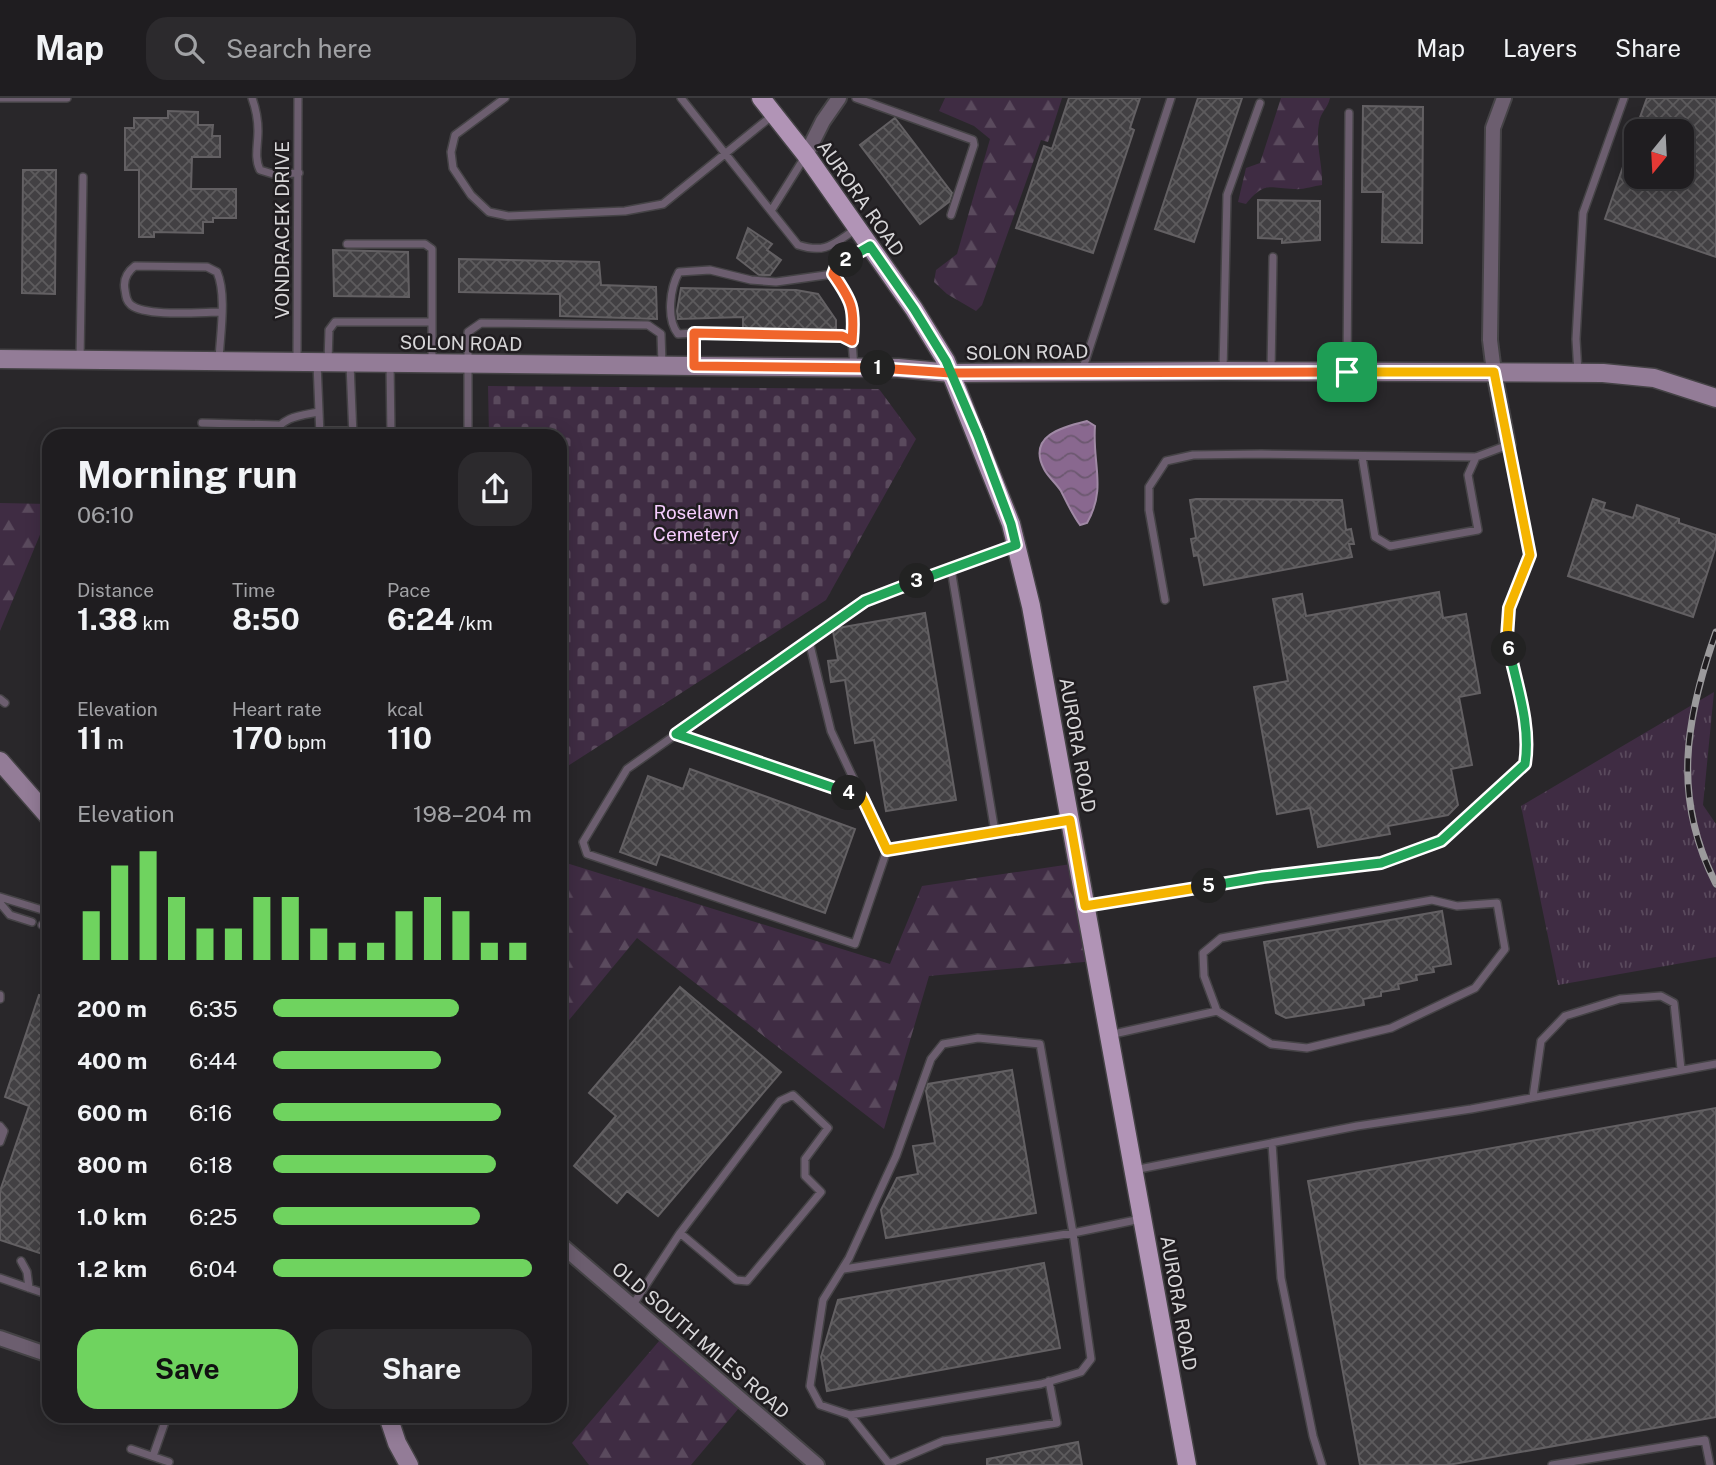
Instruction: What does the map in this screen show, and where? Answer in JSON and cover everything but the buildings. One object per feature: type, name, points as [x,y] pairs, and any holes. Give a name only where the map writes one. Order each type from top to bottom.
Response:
[{"type":"main road","name":"AURORA ROAD","points":[[761,98],[858,228],[946,361],[1006,512],[1031,606],[1186,1465]]},
{"type":"street","points":[[806,155],[823,121],[839,98]]},
{"type":"street","points":[[1502,98],[1493,128],[1490,340],[1508,445]]},
{"type":"street","name":"SOLON ROAD","points":[[0,359],[898,368],[951,373],[1603,373],[1654,378],[1716,398]]},
{"type":"street","points":[[3,770],[42,810]]},
{"type":"street","name":"OLD SOUTH MILES ROAD","points":[[567,1250],[817,1465]]},
{"type":"street","points":[[0,1338],[42,1353]]},
{"type":"street","points":[[390,1423],[409,1465]]},
{"type":"lane","points":[[0,98],[68,98]]},
{"type":"lane","points":[[252,98],[258,131],[256,162],[260,170],[273,174],[299,173]]},
{"type":"lane","name":"VONDRACEK DRIVE","points":[[297,362],[298,98]]},
{"type":"lane","points":[[505,98],[454,135],[451,152],[453,168],[471,195],[489,212],[509,216],[625,211],[663,204],[774,115]]},
{"type":"lane","points":[[681,98],[798,245],[814,250],[829,246],[858,228]]},
{"type":"lane","points":[[856,98],[973,141],[951,215]]},
{"type":"lane","points":[[1082,372],[1171,98]]},
{"type":"lane","points":[[1578,374],[1576,339],[1583,214],[1624,98]]},
{"type":"lane","points":[[1223,371],[1227,195],[1260,103]]},
{"type":"lane","points":[[1347,372],[1349,113]]},
{"type":"lane","points":[[771,211],[806,155]]},
{"type":"lane","points":[[80,360],[83,177]]},
{"type":"lane","points":[[347,244],[425,244],[432,249],[432,364]]},
{"type":"lane","points":[[833,274],[836,266],[870,246]]},
{"type":"lane","points":[[1271,371],[1273,257]]},
{"type":"lane","points":[[219,361],[221,312],[222,283],[217,272],[206,267],[135,266],[128,271],[124,284],[127,301],[134,307],[149,311],[221,312]]},
{"type":"lane","points":[[833,274],[776,282],[751,280],[710,270],[679,272],[673,283],[671,325],[678,334],[842,336],[852,341]]},
{"type":"lane","points":[[833,274],[846,292],[854,313],[854,368]]},
{"type":"lane","points":[[320,429],[322,362],[329,330],[335,322],[432,322]]},
{"type":"lane","points":[[468,429],[468,332],[481,323],[648,325],[661,334],[662,366]]},
{"type":"lane","points":[[694,333],[694,366]]},
{"type":"lane","points":[[350,363],[353,429]]},
{"type":"lane","points":[[390,363],[391,429]]},
{"type":"lane","points":[[202,423],[278,425],[294,417],[319,412]]},
{"type":"lane","points":[[275,429],[278,425]]},
{"type":"lane","points":[[1085,906],[1263,877],[1381,863],[1441,841],[1525,764],[1527,727],[1507,637],[1509,608],[1530,555],[1508,445],[1476,457],[1193,455],[1166,461],[1149,487],[1149,510],[1166,600]]},
{"type":"lane","points":[[1362,456],[1375,537],[1390,546],[1478,530],[1468,475],[1476,457]]},
{"type":"lane","points":[[808,641],[831,731],[887,850],[855,944],[587,854],[583,842],[627,769],[676,734],[808,641],[865,601],[1016,545]]},
{"type":"lane","points":[[951,569],[995,832]]},
{"type":"lane","points":[[676,734],[862,797]]},
{"type":"lane","points":[[887,850],[1070,820]]},
{"type":"lane","points":[[0,897],[42,910]]},
{"type":"lane","points":[[1109,1036],[1217,1011],[1271,1044],[1307,1048],[1391,1028],[1475,988],[1505,949],[1497,903],[1457,906],[1432,900],[1221,938],[1203,953],[1204,976],[1217,1011]]},
{"type":"lane","points":[[0,903],[10,915],[32,922]]},
{"type":"lane","points":[[1533,1097],[1541,1041],[1565,1016],[1620,999],[1661,996],[1674,1003],[1681,1069]]},
{"type":"lane","points":[[978,1038],[1040,1044],[1073,1233],[1091,1359],[1081,1372],[1049,1381],[849,1415],[820,1405],[810,1386],[823,1300],[844,1269],[896,1156],[931,1059],[943,1044],[978,1038]]},
{"type":"lane","points":[[1133,1170],[1357,1126],[1716,1064]]},
{"type":"lane","points":[[632,1306],[680,1233],[780,1101],[793,1095],[828,1128],[805,1159],[804,1175],[821,1192],[747,1281],[736,1280],[680,1233]]},
{"type":"lane","points":[[0,1126],[4,1130],[0,1142]]},
{"type":"lane","points":[[1272,1143],[1281,1278],[1313,1436],[1322,1465]]},
{"type":"lane","points":[[844,1269],[1073,1233],[1142,1219]]},
{"type":"lane","points":[[20,1261],[27,1272],[29,1288]]},
{"type":"lane","points":[[0,1279],[42,1293]]},
{"type":"lane","points":[[849,1415],[889,1464],[943,1441],[1057,1423],[1049,1381]]},
{"type":"lane","points":[[153,1456],[165,1423]]},
{"type":"lane","points":[[1552,1465],[1705,1440],[1710,1465]]},
{"type":"lane","points":[[131,1449],[169,1462]]},
{"type":"green space","points":[[945,98],[1062,98],[1048,142],[1041,140],[982,305],[976,311],[947,294],[934,282],[936,270],[957,254],[990,139],[974,126],[939,111]]},
{"type":"green space","points":[[1281,98],[1330,98],[1320,119],[1318,131],[1322,185],[1297,189],[1267,188],[1258,192],[1246,204],[1238,202],[1246,168],[1260,163]]},
{"type":"green space","name":"Roselawn Cemetery","points":[[488,386],[879,389],[916,439],[826,600],[567,766],[567,429],[489,429]]},
{"type":"green space","points":[[0,503],[42,504],[42,530],[0,631]]},
{"type":"green space","points":[[1714,692],[1703,805],[1716,824],[1716,957],[1558,985],[1521,806]]},
{"type":"green space","points":[[567,863],[890,964],[922,886],[1078,863],[1095,961],[929,976],[884,1129],[637,938],[567,1023]]},
{"type":"green space","points":[[665,1334],[744,1402],[691,1465],[589,1465],[572,1443]]},
{"type":"water","points":[[1087,421],[1095,426],[1098,487],[1087,523],[1080,525],[1061,491],[1044,469],[1040,448],[1050,435],[1058,430]]},
{"type":"railway","points":[[1716,632],[1697,696],[1688,759],[1688,790],[1693,821],[1702,852],[1716,884]]},
{"type":"route","points":[[1347,372],[951,373],[898,368],[694,366],[694,333],[842,336],[852,341],[854,313],[846,292],[833,274],[836,266],[870,246],[946,361],[951,373],[978,436],[1011,524],[1016,545],[865,601],[676,734],[862,797],[887,850],[1070,820],[1085,906],[1263,877],[1381,863],[1441,841],[1525,764],[1528,745],[1527,727],[1507,637],[1509,608],[1530,555],[1494,372],[1347,372]]}]
